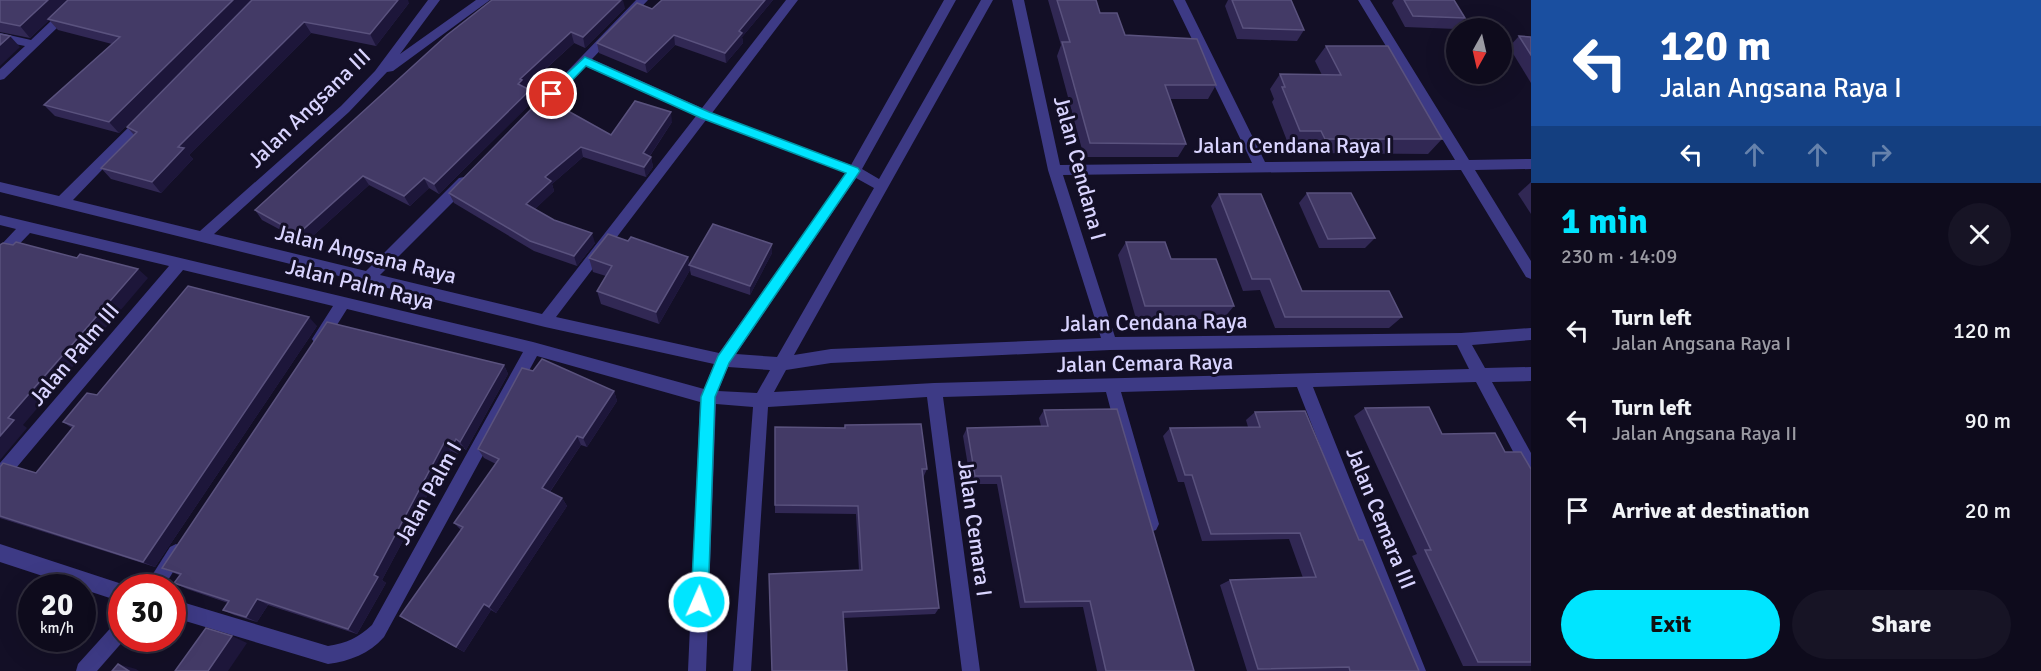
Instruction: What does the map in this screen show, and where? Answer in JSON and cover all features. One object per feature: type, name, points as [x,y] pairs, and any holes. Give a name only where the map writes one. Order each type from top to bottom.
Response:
[{"type":"street","points":[[0,76],[80,0]]},
{"type":"street","name":"Jalan Angsana III","points":[[203,236],[345,109],[379,74],[434,0]]},
{"type":"street","points":[[379,74],[426,44],[484,0]]},
{"type":"street","points":[[527,119],[642,0]]},
{"type":"street","points":[[545,321],[792,0]]},
{"type":"street","points":[[697,671],[708,397],[723,360],[854,171],[950,0]]},
{"type":"street","points":[[742,671],[761,400],[987,0]]},
{"type":"street","name":"Jalan Cendana I","points":[[1018,0],[1055,170],[1110,344]]},
{"type":"street","points":[[1179,0],[1260,166]]},
{"type":"street","points":[[1364,0],[1531,273]]},
{"type":"street","points":[[0,37],[34,44]]},
{"type":"street","points":[[585,61],[705,115],[854,171],[880,186]]},
{"type":"street","points":[[61,203],[152,110]]},
{"type":"street","name":"Jalan Cendana Raya I","points":[[1055,170],[1260,166],[1531,165]]},
{"type":"street","points":[[369,277],[477,169]]},
{"type":"street","name":"Jalan Angsana Raya","points":[[0,187],[545,321],[723,360]]},
{"type":"street","name":"Jalan Palm Raya","points":[[0,219],[532,348],[708,397],[761,400]]},
{"type":"street","points":[[0,255],[28,226]]},
{"type":"street","name":"Jalan Palm III","points":[[0,475],[182,262]]},
{"type":"street","points":[[311,351],[344,302]]},
{"type":"street","name":"Jalan Cendana Raya","points":[[723,360],[780,364],[831,356],[1110,344],[1461,339],[1531,334]]},
{"type":"street","points":[[1461,339],[1531,469]]},
{"type":"street","name":"Jalan Palm I","points":[[186,612],[328,655],[354,651],[366,644],[378,631],[532,348]]},
{"type":"street","name":"Jalan Cemara Raya","points":[[761,400],[934,390],[1302,382],[1531,374]]},
{"type":"street","name":"Jalan Cemara III","points":[[1302,382],[1417,671]]},
{"type":"street","points":[[1112,387],[1157,546]]},
{"type":"street","name":"Jalan Cemara I","points":[[934,390],[971,671]]},
{"type":"street","points":[[162,574],[186,539]]},
{"type":"street","points":[[0,553],[108,588]]},
{"type":"street","points":[[85,671],[108,644]]},
{"type":"building","points":[[0,0],[48,0],[20,26],[0,22]]},
{"type":"building","points":[[68,0],[233,0],[109,122],[44,105],[120,37],[48,19]]},
{"type":"building","points":[[252,0],[398,0],[370,34],[304,22],[178,147],[184,148],[152,182],[101,168],[137,132],[127,127]]},
{"type":"building","points":[[492,0],[621,0],[583,37],[571,32],[520,79],[522,80],[518,84],[530,90],[434,184],[424,178],[404,196],[363,176],[298,234],[255,210],[447,35]]},
{"type":"building","points":[[662,0],[765,0],[739,31],[742,33],[725,53],[674,35],[645,63],[597,43],[637,3],[652,9]]},
{"type":"building","points":[[1057,0],[1096,0],[1100,13],[1117,13],[1125,35],[1197,39],[1216,85],[1165,85],[1186,144],[1090,143],[1062,42],[1070,42]]},
{"type":"building","points":[[1232,0],[1291,0],[1304,30],[1243,28]]},
{"type":"building","points":[[1404,0],[1454,0],[1465,18],[1413,16]]},
{"type":"building","points":[[0,34],[10,36],[0,45]]},
{"type":"building","points":[[1519,36],[1531,37],[1531,55]]},
{"type":"building","points":[[1326,46],[1388,46],[1442,139],[1325,139],[1321,131],[1300,131],[1282,87],[1285,87],[1280,74],[1341,75]]},
{"type":"building","points":[[543,97],[611,135],[635,101],[671,112],[643,153],[651,157],[644,167],[581,147],[545,177],[551,181],[526,204],[554,220],[592,233],[574,256],[530,241],[449,193]]},
{"type":"building","points":[[1307,193],[1351,193],[1375,238],[1328,239]]},
{"type":"building","points":[[1219,194],[1261,194],[1302,291],[1389,291],[1402,317],[1285,317],[1270,279],[1252,279]]},
{"type":"building","points":[[713,224],[772,244],[750,286],[689,265]]},
{"type":"building","points":[[608,234],[628,241],[631,237],[688,257],[656,312],[597,291],[612,266],[589,258]]},
{"type":"building","points":[[16,242],[77,258],[80,254],[138,269],[8,418],[14,420],[0,436],[0,245],[3,243],[13,245]]},
{"type":"building","points":[[1126,242],[1165,242],[1171,259],[1216,259],[1234,306],[1145,306]]},
{"type":"building","points":[[188,286],[309,317],[143,562],[0,516],[0,467],[3,463],[36,473],[74,426],[63,422],[87,393],[97,395]]},
{"type":"building","points":[[327,322],[504,365],[460,442],[456,439],[452,446],[444,443],[374,575],[378,577],[348,629],[257,599],[246,617],[223,610],[229,601],[186,587],[186,574],[162,568]]},
{"type":"building","points":[[542,359],[614,391],[583,438],[577,436],[542,488],[562,498],[489,607],[484,604],[456,647],[400,616],[463,527],[454,523],[499,459],[478,449],[522,368],[533,371]]},
{"type":"building","points":[[1429,407],[1442,434],[1495,433],[1505,452],[1521,452],[1531,469],[1531,662],[1478,662],[1425,550],[1431,550],[1365,408]]},
{"type":"building","points":[[1117,409],[1194,671],[1106,671],[1090,601],[1025,602],[1001,476],[975,476],[967,428],[1048,426],[1044,410]]},
{"type":"building","points":[[1305,411],[1359,540],[1363,540],[1419,671],[1350,671],[1349,667],[1258,669],[1230,580],[1316,577],[1300,533],[1211,534],[1192,475],[1185,475],[1170,428],[1260,427],[1255,412]]},
{"type":"building","points":[[921,424],[927,469],[922,469],[939,608],[843,612],[847,671],[772,671],[769,574],[862,570],[858,506],[775,505],[775,427],[845,428],[845,425]]},
{"type":"building","points":[[206,628],[232,636],[208,671],[175,671]]},
{"type":"building","points":[[118,664],[129,671],[112,671]]},
{"type":"route","points":[[552,94],[585,61],[705,115],[854,171],[723,360],[708,397],[699,602]]}]
